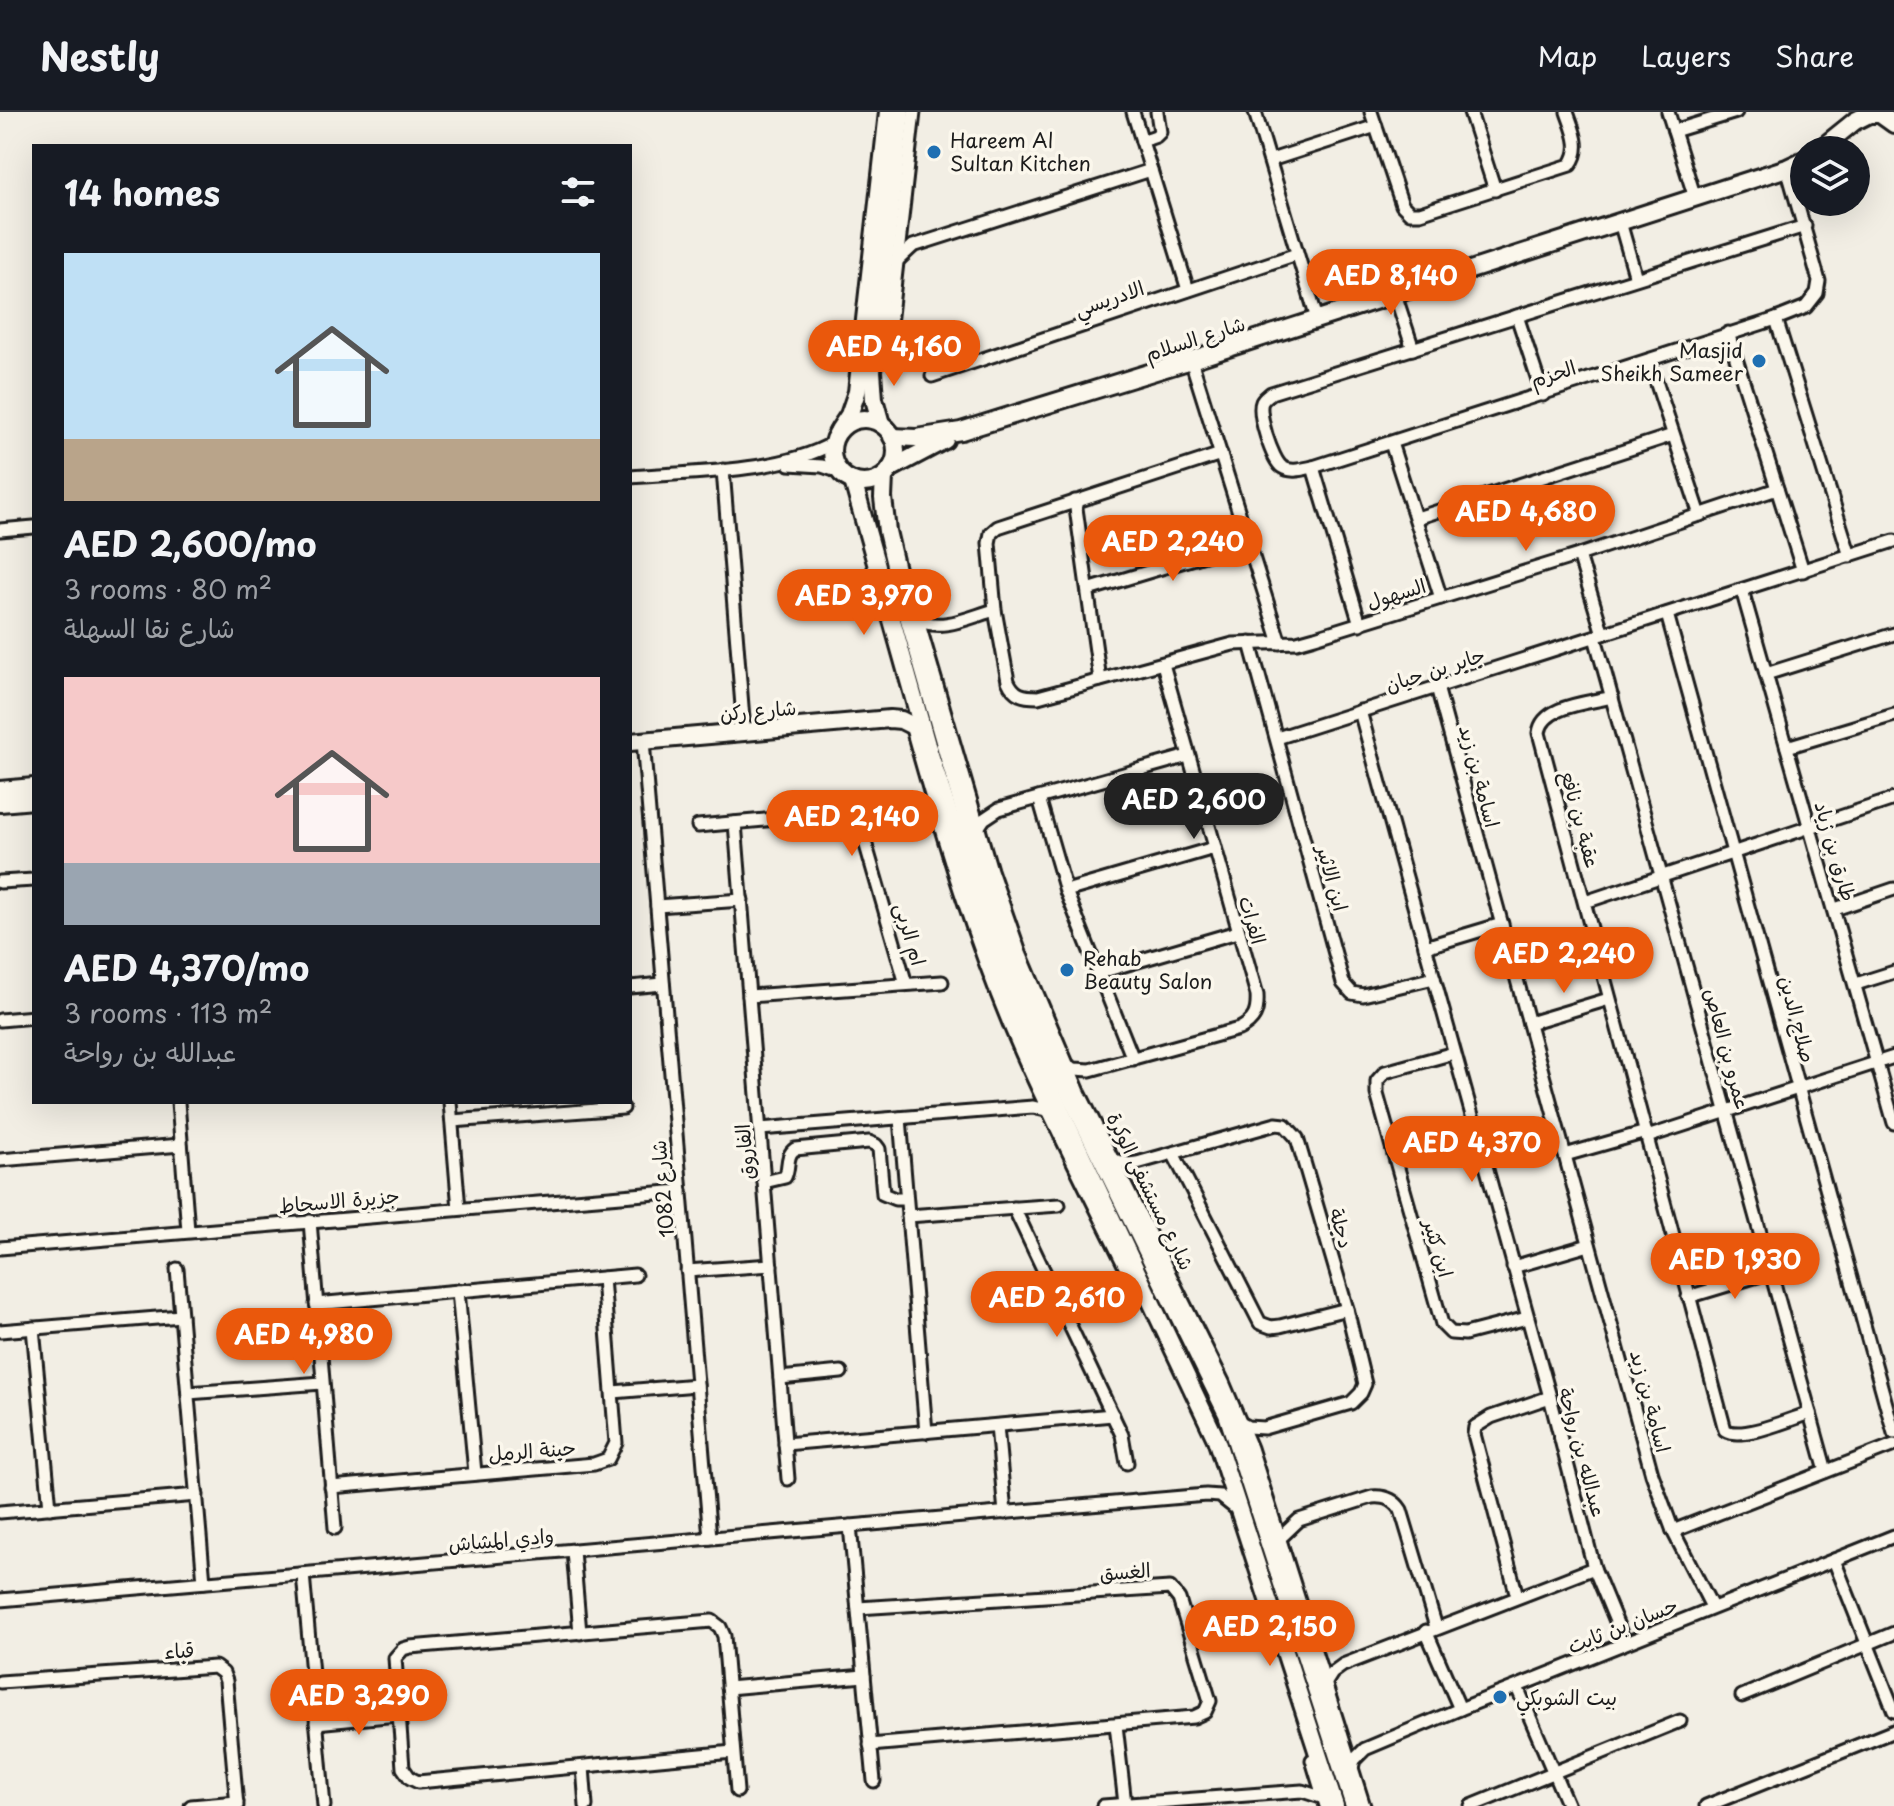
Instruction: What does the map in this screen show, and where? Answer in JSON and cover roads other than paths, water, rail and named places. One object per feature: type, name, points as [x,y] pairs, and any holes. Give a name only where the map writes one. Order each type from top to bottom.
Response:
[{"type":"street","points":[[846,477],[834,464],[836,437],[849,415],[857,392],[888,112]]},
{"type":"street","points":[[1133,112],[1188,290]]},
{"type":"street","points":[[1142,141],[1160,132],[1157,112]]},
{"type":"street","points":[[1255,112],[1317,319]]},
{"type":"street","points":[[1371,112],[1402,205],[1410,213],[1420,213],[1570,165],[1577,157],[1577,144],[1567,112]]},
{"type":"street","points":[[1470,112],[1495,190]]},
{"type":"street","points":[[1668,112],[1695,198]]},
{"type":"street","points":[[1674,131],[1736,112]]},
{"type":"street","points":[[1836,136],[1871,113],[1880,114],[1894,124]]},
{"type":"street","points":[[773,463],[822,466],[869,483],[887,472],[896,453],[874,399],[874,355],[911,114]]},
{"type":"street","points":[[874,355],[889,333],[911,114]]},
{"type":"street","points":[[1271,160],[1376,126]]},
{"type":"street","name":"شارع السلام","points":[[887,430],[927,437],[961,431],[1790,167]]},
{"type":"street","name":"الحزم","points":[[1413,349],[1271,393],[1262,402],[1261,414],[1274,458],[1283,468],[1296,471],[1313,467],[1543,395],[1806,307],[1817,293],[1819,281],[1787,168]]},
{"type":"street","points":[[898,260],[913,246],[1151,170]]},
{"type":"street","points":[[1620,222],[1636,278]]},
{"type":"street","points":[[901,224],[913,240],[923,243]]},
{"type":"street","points":[[1395,294],[1413,349],[1805,226]]},
{"type":"street","name":"الادريسي","points":[[932,376],[1297,254]]},
{"type":"street","points":[[1517,316],[1543,395]]},
{"type":"street","points":[[1776,319],[1850,556]]},
{"type":"street","points":[[1728,333],[1803,571]]},
{"type":"street","points":[[1191,360],[1280,643]]},
{"type":"street","points":[[1649,360],[1700,515]]},
{"type":"street","points":[[632,477],[773,463],[819,451],[855,420],[863,419],[887,430]]},
{"type":"street","name":"شارع السلام","points":[[887,472],[961,431]]},
{"type":"street","points":[[1417,518],[1673,435]]},
{"type":"street","points":[[1391,443],[1441,598]]},
{"type":"street","points":[[918,619],[928,625],[941,625],[995,610],[989,543],[991,533],[998,527],[1221,454]]},
{"type":"street","points":[[1313,467],[1360,624]]},
{"type":"street","points":[[723,470],[744,731]]},
{"type":"street","name":"شارع مستشفى الوكرة","points":[[887,472],[883,498],[887,531],[902,595],[991,905],[1044,1058],[1243,1518],[1329,1804]]},
{"type":"street","name":"شارع مستشفى الوكرة","points":[[846,477],[872,548],[927,745],[1009,998],[1044,1058],[1251,1448],[1364,1806]]},
{"type":"street","name":"السهول","points":[[995,610],[1012,690],[1019,695],[1038,697],[1233,644],[1297,642],[1579,555],[1777,489]]},
{"type":"street","points":[[1075,501],[1100,680]]},
{"type":"street","points":[[0,530],[32,527]]},
{"type":"street","name":"جابر بن حيان","points":[[1277,738],[1894,541]]},
{"type":"street","points":[[1088,590],[1248,542]]},
{"type":"street","name":"شارع مستشفى الوكرة","points":[[872,548],[868,576],[973,930],[1037,1087],[1222,1467],[1228,1500],[1294,1697],[1315,1772],[1329,1804]]},
{"type":"street","points":[[1579,555],[1599,636]]},
{"type":"street","name":"طارق بن زياد","points":[[1742,590],[1894,1123]]},
{"type":"street","name":"شارع مستشفى الوكرة","points":[[902,595],[914,607],[918,619],[978,827],[1020,953],[1079,1092],[1223,1382],[1247,1471],[1354,1806]]},
{"type":"street","name":"صلاح الدين","points":[[1667,614],[1894,1433]]},
{"type":"street","points":[[926,645],[931,634],[941,625]]},
{"type":"street","points":[[1766,674],[1894,634]]},
{"type":"street","name":"عمرو بن العاص","points":[[1599,636],[1612,697],[1826,1471]]},
{"type":"street","name":"ابن الاثير","points":[[1250,643],[1343,983],[1352,993],[1363,995],[1434,978]]},
{"type":"street","name":"الفرات","points":[[1044,1058],[1075,1069],[1090,1070],[1239,1029],[1255,1017],[1257,995],[1163,664]]},
{"type":"street","name":"اسامة بن زيد","points":[[1437,687],[1652,1474],[1673,1531],[1712,1607]]},
{"type":"street","name":"عقبة بن نافع","points":[[1612,697],[1549,714],[1540,723],[1539,733],[1688,1297],[1725,1430],[1730,1434],[1746,1433],[1810,1413]]},
{"type":"street","points":[[890,719],[899,712],[904,702]]},
{"type":"street","name":"عبدالله بن رواحة","points":[[1360,711],[1550,1397],[1594,1568],[1625,1643]]},
{"type":"street","points":[[1787,747],[1894,715]]},
{"type":"street","name":"شارع ركن","points":[[636,741],[890,719],[911,725]]},
{"type":"street","name":"شارع مستشفى الوكرة","points":[[911,725],[927,745]]},
{"type":"street","name":"شارع 1082","points":[[636,741],[657,906],[710,1538]]},
{"type":"street","points":[[973,844],[978,827],[999,809],[1188,756]]},
{"type":"street","points":[[0,790],[32,787]]},
{"type":"street","points":[[1039,798],[1066,891],[1133,1059]]},
{"type":"street","points":[[1585,902],[1894,799]]},
{"type":"street","points":[[0,803],[32,800]]},
{"type":"street","points":[[972,805],[999,809]]},
{"type":"street","name":"ام الربى","points":[[698,826],[844,813],[855,818],[861,828],[906,984]]},
{"type":"street","name":"الفاروق","points":[[735,823],[788,1479]]},
{"type":"street","points":[[1066,891],[1214,848]]},
{"type":"street","points":[[0,882],[32,880]]},
{"type":"street","points":[[1835,909],[1894,889]]},
{"type":"street","points":[[657,906],[742,900]]},
{"type":"street","points":[[1425,947],[1502,924]]},
{"type":"street","points":[[1097,973],[1237,932]]},
{"type":"street","points":[[1856,984],[1894,972]]},
{"type":"street","name":"ام الربى","points":[[749,996],[942,982]]},
{"type":"street","points":[[632,987],[663,984]]},
{"type":"street","points":[[1529,1023],[1609,999]]},
{"type":"street","points":[[0,1020],[32,1017]]},
{"type":"street","name":"ابن كثير","points":[[1454,1053],[1385,1072],[1377,1081],[1377,1094],[1442,1324],[1451,1333],[1465,1334],[1527,1318]]},
{"type":"street","points":[[1565,1155],[1727,1112],[1894,1057]]},
{"type":"street","points":[[1024,1108],[1037,1096],[1044,1058]]},
{"type":"street","points":[[1079,1092],[1081,1082],[1090,1070]]},
{"type":"street","points":[[178,1104],[188,1231]]},
{"type":"street","points":[[450,1104],[459,1209]]},
{"type":"street","points":[[452,1121],[586,1106],[623,1108]]},
{"type":"street","points":[[760,1129],[1024,1108],[1050,1111]]},
{"type":"street","points":[[900,1118],[926,1432]]},
{"type":"street","name":"دجلة","points":[[1114,1160],[1137,1163],[1266,1126],[1285,1125],[1297,1138],[1364,1376],[1361,1393],[1351,1403],[1264,1428],[1234,1419]]},
{"type":"street","points":[[764,1182],[785,1177],[788,1156],[795,1149],[869,1142],[879,1149],[883,1194],[906,1199]]},
{"type":"street","points":[[0,1160],[181,1145]]},
{"type":"street","points":[[1173,1153],[1260,1323],[1280,1326],[1347,1309]]},
{"type":"street","points":[[1126,1185],[1131,1169],[1137,1163]]},
{"type":"street","name":"جزيرة الاسحاط","points":[[0,1248],[681,1191]]},
{"type":"street","points":[[908,1216],[1059,1205]]},
{"type":"street","points":[[1014,1208],[1122,1435],[1127,1463]]},
{"type":"street","points":[[310,1221],[335,1528]]},
{"type":"street","points":[[1513,1267],[1589,1245]]},
{"type":"street","points":[[687,1271],[771,1265]]},
{"type":"street","points":[[177,1269],[204,1582]]},
{"type":"street","points":[[1688,1297],[1771,1272]]},
{"type":"street","points":[[316,1304],[635,1275]]},
{"type":"street","name":"حينة الرمل","points":[[458,1291],[475,1473],[606,1461],[613,1453],[616,1443],[603,1278]]},
{"type":"street","points":[[0,1331],[181,1316]]},
{"type":"street","points":[[33,1328],[50,1508]]},
{"type":"street","points":[[780,1378],[841,1372]]},
{"type":"street","points":[[188,1393],[322,1383]]},
{"type":"street","points":[[613,1392],[697,1385]]},
{"type":"street","points":[[1517,1596],[1474,1434],[1475,1427],[1491,1417],[1550,1397]]},
{"type":"street","points":[[785,1444],[1113,1415]]},
{"type":"street","points":[[997,1426],[1005,1513]]},
{"type":"street","points":[[1247,1471],[1251,1448],[1264,1428]]},
{"type":"street","points":[[1673,1531],[1894,1445]]},
{"type":"street","points":[[1206,1495],[1217,1485],[1222,1467]]},
{"type":"street","points":[[331,1487],[475,1473]]},
{"type":"street","points":[[0,1512],[197,1495]]},
{"type":"street","name":"وادي المشاش","points":[[0,1600],[1206,1495],[1228,1500]]},
{"type":"street","points":[[1270,1511],[1288,1520],[1299,1520],[1372,1497],[1394,1501],[1401,1510],[1431,1629],[1460,1709]]},
{"type":"street","points":[[1228,1500],[1243,1518]]},
{"type":"street","points":[[1279,1539],[1299,1520]]},
{"type":"street","points":[[850,1526],[874,1781]]},
{"type":"street","name":"حسان بن ثابت","points":[[1365,1749],[1894,1536]]},
{"type":"street","points":[[573,1551],[580,1633]]},
{"type":"street","points":[[1834,1560],[1894,1711]]},
{"type":"street","points":[[1325,1684],[1332,1673],[1343,1665],[1594,1568]]},
{"type":"street","points":[[303,1574],[324,1806]]},
{"type":"street","name":"الغسق","points":[[858,1608],[1170,1588],[1179,1599],[1208,1692],[1208,1708],[1194,1717],[870,1745]]},
{"type":"street","points":[[733,1752],[418,1782],[410,1778],[403,1768],[395,1658],[403,1649],[712,1621],[720,1627],[724,1636],[737,1791]]},
{"type":"street","points":[[1742,1696],[1894,1633]]},
{"type":"street","points":[[1317,1659],[1343,1665]]},
{"type":"street","name":"قباء","points":[[0,1670],[0,1682],[215,1667],[223,1673],[226,1681],[237,1804]]},
{"type":"street","points":[[728,1688],[864,1676]]},
{"type":"street","points":[[1517,1687],[1568,1806]]},
{"type":"street","points":[[316,1723],[397,1715]]},
{"type":"street","points":[[1471,1806],[1680,1721]]},
{"type":"street","points":[[1116,1725],[1125,1804]]},
{"type":"street","points":[[1330,1728],[1344,1743],[1358,1750],[1365,1749]]},
{"type":"street","points":[[1706,1806],[1894,1731]]},
{"type":"street","points":[[1352,1768],[1365,1749]]},
{"type":"street","points":[[583,1767],[586,1806]]},
{"type":"street","points":[[1302,1791],[1309,1786],[1315,1772]]},
{"type":"street","points":[[1103,1806],[1302,1791],[1329,1804]]},
{"type":"street","points":[[191,1806],[237,1804]]},
{"type":"place","name":"Hareem Al Sultan Kitchen","points":[[934,152]]},
{"type":"place","name":"Masjid Sheikh Sameer","points":[[1759,361]]},
{"type":"place","name":"Rehab Beauty Salon","points":[[1067,970]]},
{"type":"place","name":"بيت الشوبكي","points":[[1500,1697]]}]
